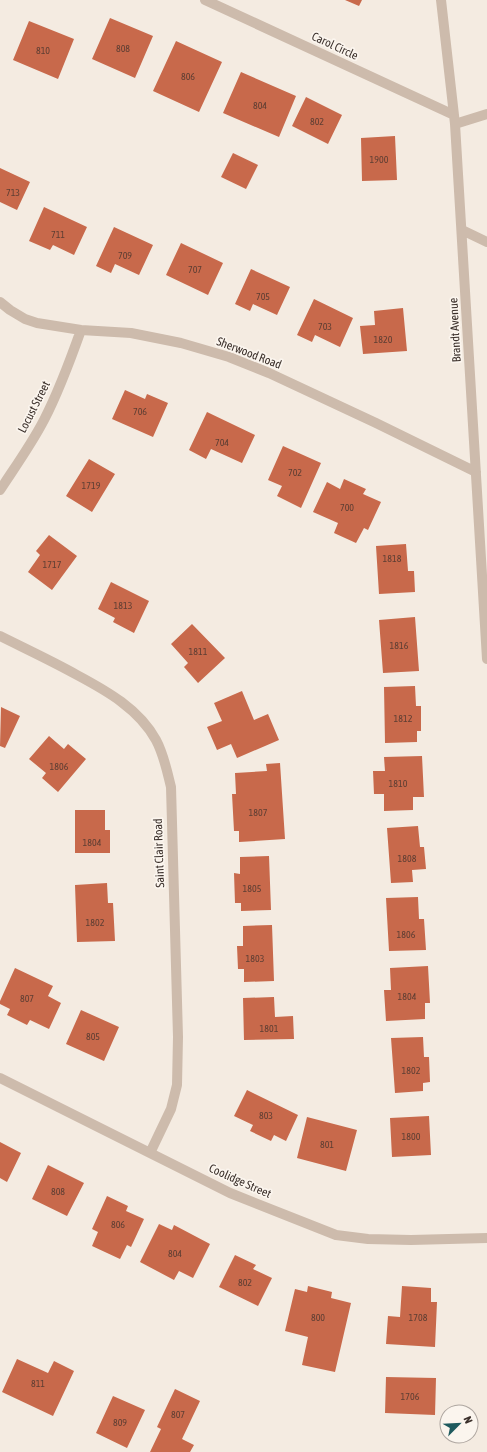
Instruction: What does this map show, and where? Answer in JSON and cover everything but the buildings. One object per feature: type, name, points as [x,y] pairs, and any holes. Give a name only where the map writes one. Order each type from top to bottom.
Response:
[{"type":"street","name":"Carol Circle","points":[[205,0],[455,120]]},
{"type":"street","name":"Brandt Avenue","points":[[441,0],[455,120],[487,659]]},
{"type":"street","points":[[455,120],[487,114]]},
{"type":"street","points":[[462,230],[487,242]]},
{"type":"street","name":"Sherwood Road","points":[[0,302],[10,310],[31,321],[81,330],[131,333],[181,343],[229,357],[269,373],[376,422],[476,472]]},
{"type":"street","name":"Locust Street","points":[[0,490],[21,460],[44,420],[64,376],[81,330]]},
{"type":"street","name":"Saint Clair Road","points":[[0,636],[46,658],[109,692],[127,706],[143,722],[156,740],[165,759],[171,795],[178,1038],[177,1085],[171,1109],[150,1153]]},
{"type":"street","name":"Coolidge Street","points":[[0,1078],[230,1192],[336,1234],[368,1239],[410,1240],[487,1238]]}]
